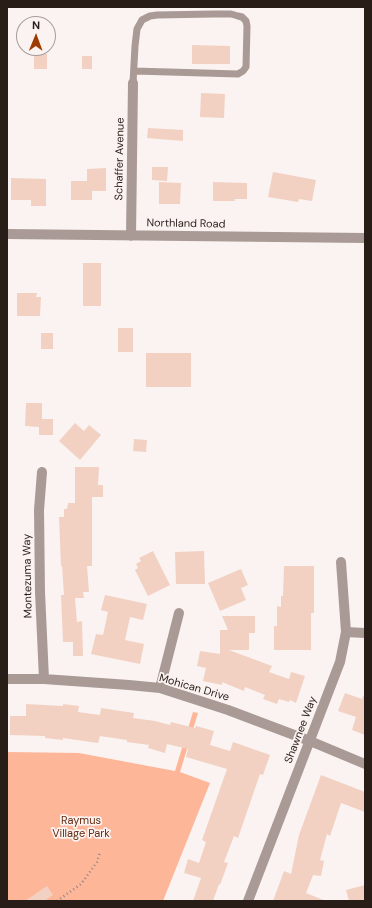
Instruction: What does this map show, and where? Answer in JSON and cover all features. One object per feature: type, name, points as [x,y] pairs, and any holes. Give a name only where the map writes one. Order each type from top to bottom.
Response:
[{"type":"street","name":"Schaffer Avenue","points":[[131,236],[133,83]]},
{"type":"street","name":"Northland Road","points":[[7,234],[365,238]]},
{"type":"street","name":"Montezuma Way","points":[[42,472],[39,510],[40,592],[44,680]]},
{"type":"street","name":"Shawnee Way","points":[[248,901],[340,662],[346,632],[341,562]]},
{"type":"street","points":[[160,688],[179,613]]},
{"type":"street","points":[[346,632],[365,632]]},
{"type":"street","name":"Mohican Drive","points":[[7,679],[160,688],[228,710],[310,741],[365,764]]},
{"type":"lane","points":[[133,83],[137,29],[142,20],[150,16],[231,14],[242,17],[246,21],[246,67],[243,72],[238,74],[134,71]]},
{"type":"path","points":[[57,901],[82,884],[97,862],[100,852]]},
{"type":"green space","name":"Raymus Village Park","points":[[193,712],[198,713],[180,772],[210,783],[163,901],[7,901],[7,752],[79,753],[175,771]]},
{"type":"building","points":[[192,45],[230,46],[230,64],[192,64]]},
{"type":"building","points":[[34,56],[47,56],[47,69],[34,69]]},
{"type":"building","points":[[82,56],[92,56],[92,69],[82,69]]},
{"type":"building","points":[[201,93],[225,94],[224,118],[200,117]]},
{"type":"building","points":[[148,128],[183,130],[183,141],[147,138]]},
{"type":"building","points":[[152,167],[168,167],[167,181],[152,180]]},
{"type":"building","points":[[106,168],[106,191],[92,191],[92,200],[71,200],[71,181],[87,181],[87,169]]},
{"type":"building","points":[[273,172],[316,180],[312,201],[299,199],[298,202],[268,197]]},
{"type":"building","points":[[11,178],[46,179],[46,206],[31,206],[31,200],[11,200]]},
{"type":"building","points":[[159,182],[181,183],[180,204],[159,204]]},
{"type":"building","points":[[213,182],[247,183],[247,199],[235,199],[235,201],[213,201]]},
{"type":"building","points":[[83,263],[101,263],[101,306],[83,306]]},
{"type":"building","points":[[17,293],[37,293],[36,297],[41,297],[40,316],[17,316]]},
{"type":"building","points":[[118,328],[133,328],[133,352],[118,352]]},
{"type":"building","points":[[41,333],[53,333],[53,349],[41,349]]},
{"type":"building","points":[[146,353],[191,353],[191,387],[146,387]]},
{"type":"building","points":[[26,403],[42,403],[42,419],[53,419],[53,435],[39,435],[39,427],[25,426]]},
{"type":"building","points":[[75,423],[84,431],[89,425],[101,435],[80,460],[59,441]]},
{"type":"building","points":[[134,439],[147,440],[146,452],[133,451]]},
{"type":"building","points":[[75,467],[99,467],[98,485],[103,485],[103,497],[92,497],[92,566],[87,566],[89,592],[83,592],[84,598],[75,598],[77,622],[82,621],[83,656],[73,656],[73,642],[63,642],[61,595],[64,595],[59,517],[64,517],[64,509],[67,509],[68,503],[75,503]]},
{"type":"building","points":[[153,551],[170,585],[148,596],[135,570],[138,568],[136,564],[141,561],[139,558]]},
{"type":"building","points":[[204,551],[205,584],[176,584],[175,552]]},
{"type":"building","points":[[284,566],[314,566],[314,613],[311,613],[311,650],[274,650],[274,626],[277,626],[277,606],[281,607],[281,596],[283,596]]},
{"type":"building","points":[[241,569],[248,585],[241,588],[246,600],[220,611],[208,583]]},
{"type":"building","points":[[105,595],[147,604],[143,620],[130,617],[125,640],[144,644],[140,664],[91,654],[96,634],[103,635],[108,612],[101,610]]},
{"type":"building","points":[[222,616],[255,616],[255,633],[249,633],[249,650],[229,650],[272,666],[269,672],[289,679],[291,672],[305,676],[296,703],[290,700],[289,702],[279,699],[277,704],[263,699],[265,695],[245,687],[244,691],[222,682],[222,685],[203,681],[206,668],[197,666],[200,651],[220,654],[220,630],[228,630]]},
{"type":"building","points":[[345,693],[362,699],[363,696],[365,697],[365,735],[352,730],[356,717],[338,711]]},
{"type":"building","points":[[26,704],[63,706],[63,704],[79,706],[78,712],[100,715],[101,708],[134,713],[133,718],[170,725],[171,722],[195,728],[196,726],[214,731],[210,745],[230,751],[233,742],[270,755],[263,775],[260,774],[238,838],[234,836],[224,862],[228,863],[213,901],[193,901],[201,878],[184,873],[188,859],[199,863],[206,842],[202,840],[227,769],[186,757],[188,749],[167,744],[165,753],[148,748],[149,745],[100,736],[98,743],[63,738],[63,740],[45,738],[45,736],[10,735],[10,716],[26,716]]},
{"type":"building","points":[[321,775],[365,792],[365,812],[341,803],[330,836],[327,834],[320,860],[324,861],[321,876],[313,875],[306,893],[326,901],[273,901],[284,871],[291,874],[299,835]]},
{"type":"building","points":[[365,885],[365,901],[349,901],[346,890]]},
{"type":"building","points":[[47,886],[53,895],[44,901],[25,901]]}]
